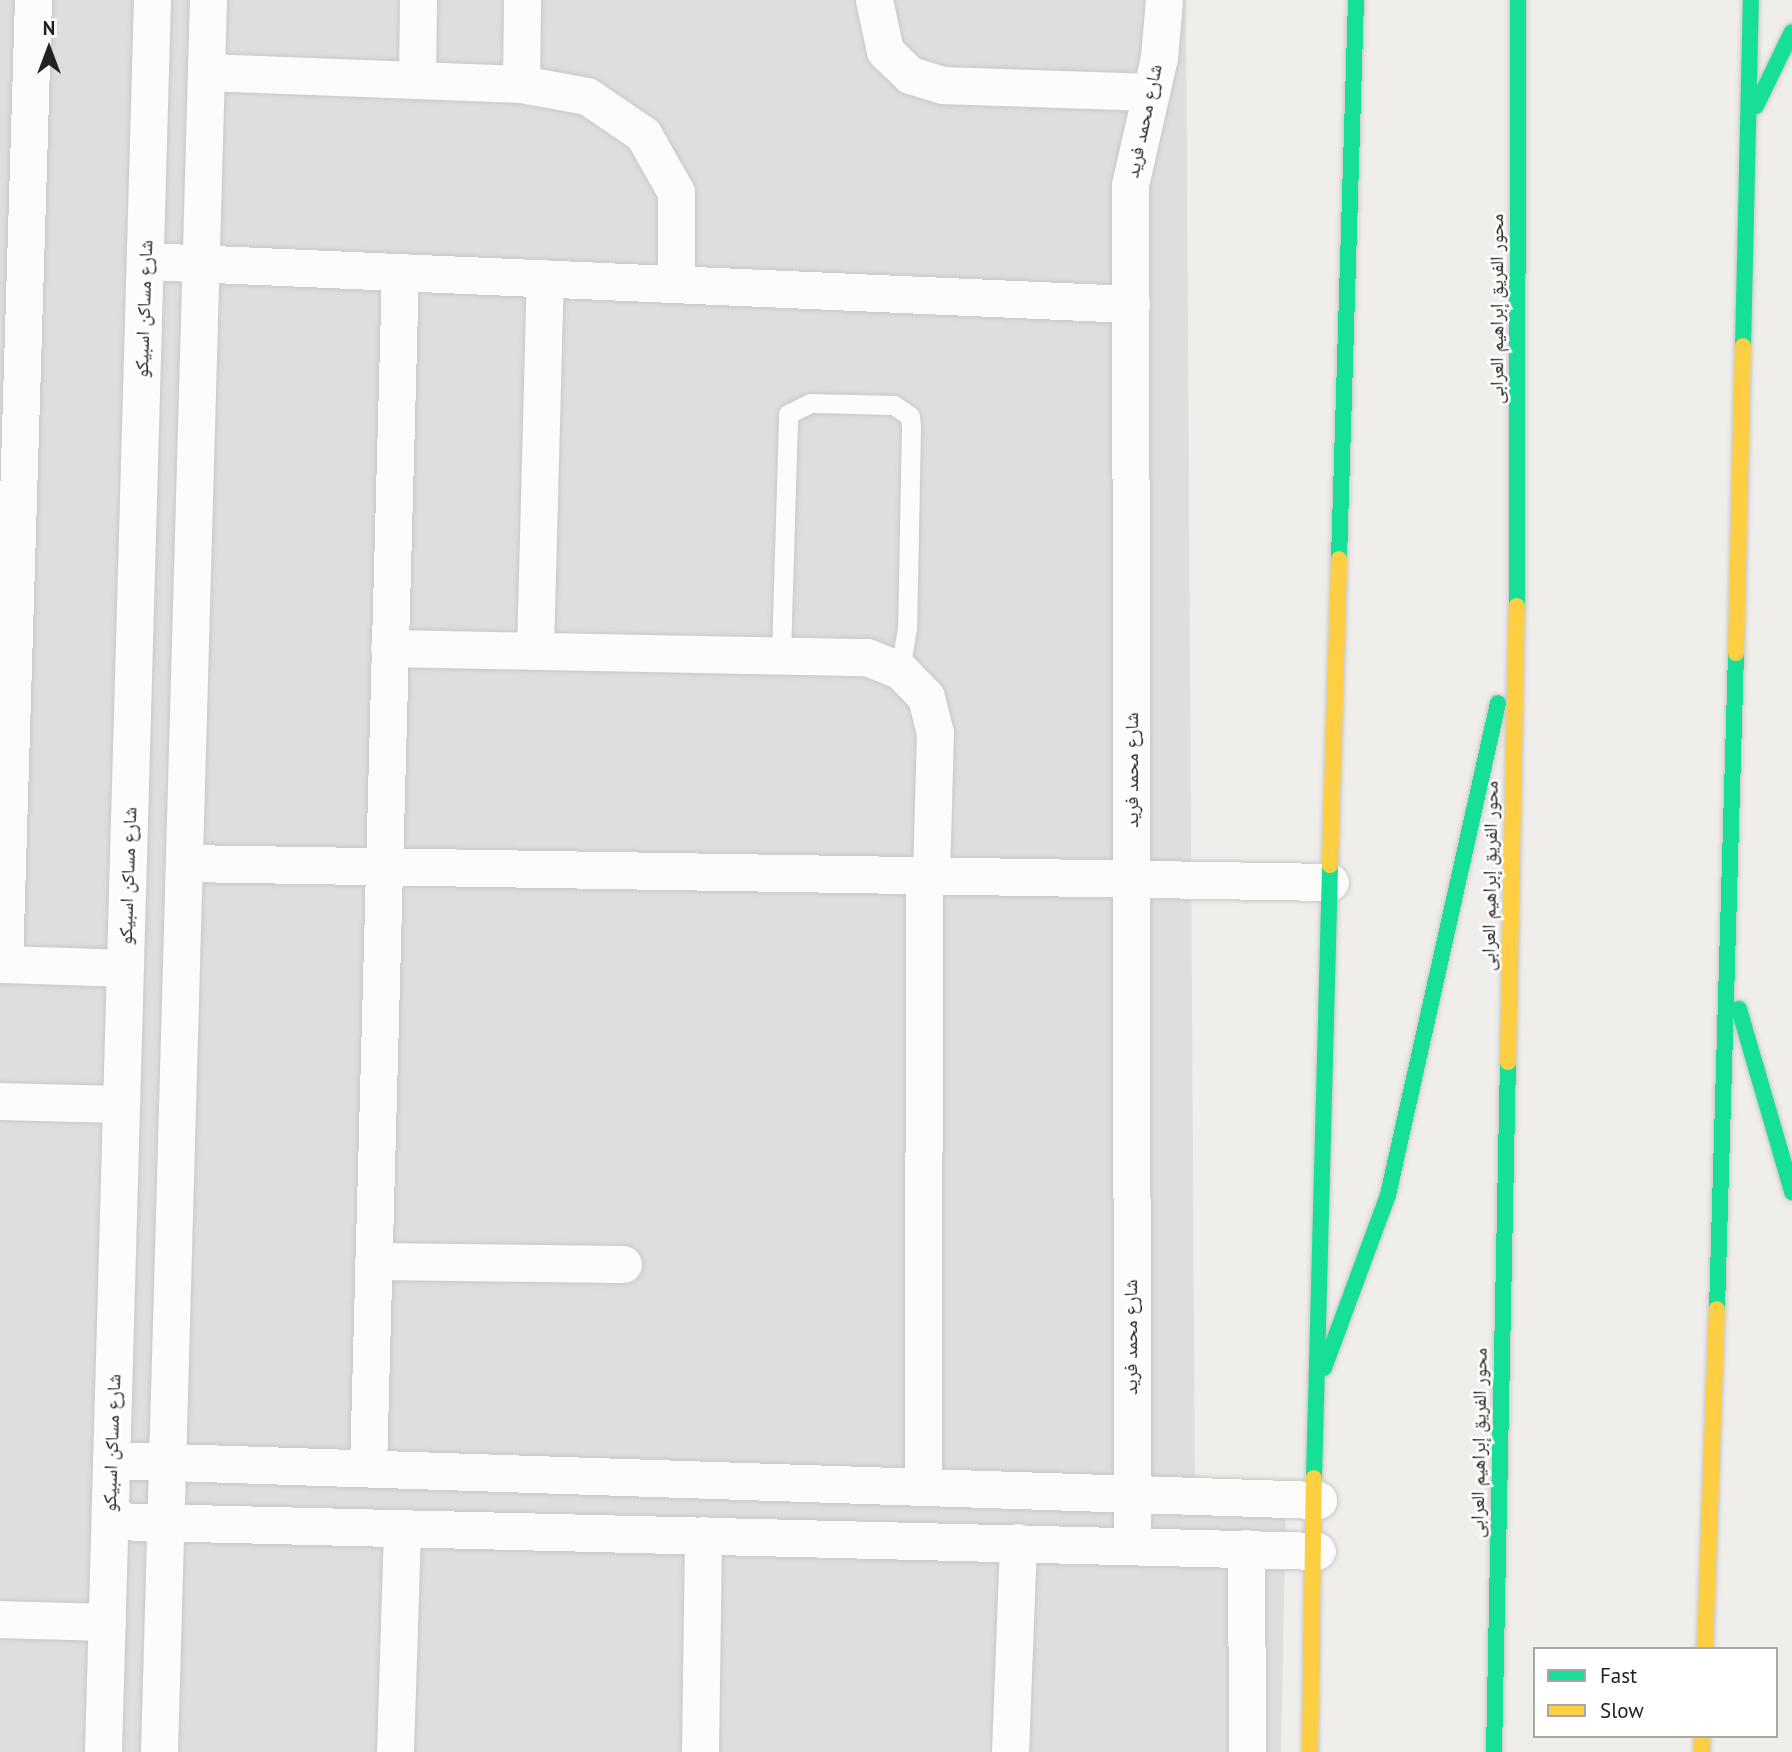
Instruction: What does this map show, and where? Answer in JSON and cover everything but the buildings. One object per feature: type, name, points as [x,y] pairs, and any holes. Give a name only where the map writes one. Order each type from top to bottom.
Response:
[{"type":"main road","points":[[1310,1752],[1318,1500],[1315,1390],[1356,0]]},
{"type":"main road","name":"محور الفريق إبراهيم العرابى","points":[[1494,1752],[1517,619],[1518,0]]},
{"type":"main road","points":[[1705,1647],[1729,975],[1752,114],[1751,0]]},
{"type":"main road","points":[[1752,114],[1792,32]]},
{"type":"main road","points":[[1315,1390],[1388,1195],[1517,619]]},
{"type":"main road","points":[[1729,975],[1792,1192]]},
{"type":"street","points":[[33,0],[14,167],[2,964],[125,968]]},
{"type":"street","name":"شارع مساكن اسبيكو","points":[[103,1752],[152,0]]},
{"type":"street","points":[[159,1752],[208,0]]},
{"type":"street","points":[[417,80],[418,0]]},
{"type":"street","points":[[521,84],[522,0]]},
{"type":"street","points":[[874,0],[885,51],[910,75],[943,85],[1150,92]]},
{"type":"street","name":"شارع محمد فريد","points":[[1132,1545],[1130,185],[1150,92],[1164,0]]},
{"type":"street","points":[[206,72],[521,84],[587,96],[643,134],[676,192],[676,284]]},
{"type":"street","points":[[145,261],[1130,304]]},
{"type":"street","points":[[368,1468],[400,272]]},
{"type":"street","points":[[535,651],[545,278]]},
{"type":"street","points":[[389,648],[867,657],[900,670],[926,697],[935,732],[928,874],[923,1484]]},
{"type":"street","points":[[184,863],[1330,882]]},
{"type":"street","points":[[0,1101],[121,1104]]},
{"type":"street","points":[[373,1261],[623,1264]]},
{"type":"street","points":[[111,1460],[1131,1490],[1318,1500]]},
{"type":"street","points":[[110,1521],[1317,1551]]},
{"type":"street","points":[[395,1752],[402,1528]]},
{"type":"street","points":[[701,1752],[702,1535]]},
{"type":"street","points":[[1010,1752],[1018,1542]]},
{"type":"street","points":[[1246,1548],[1247,1752]]},
{"type":"street","points":[[0,1619],[107,1622]]},
{"type":"lane","points":[[780,655],[788,414],[811,403],[894,405],[910,416],[911,427],[907,628],[900,670]]},
{"type":"shaded area","points":[[0,0],[1186,0],[1195,1499],[1286,1502],[1281,1752],[0,1752]]},
{"type":"traffic: fast","points":[[1339,559],[1356,0]]},
{"type":"traffic: fast","points":[[1517,606],[1518,0]]},
{"type":"traffic: fast","points":[[1743,346],[1751,0]]},
{"type":"traffic: fast","points":[[1756,106],[1792,32]]},
{"type":"traffic: fast","points":[[1717,1309],[1736,653]]},
{"type":"traffic: fast","points":[[1324,1368],[1388,1195],[1498,703]]},
{"type":"traffic: fast","points":[[1314,1478],[1330,865]]},
{"type":"traffic: fast","points":[[1739,1009],[1792,1192]]},
{"type":"traffic: fast","points":[[1494,1752],[1508,1062]]},
{"type":"traffic: slow","points":[[1736,653],[1743,346]]},
{"type":"traffic: slow","points":[[1330,865],[1339,559]]},
{"type":"traffic: slow","points":[[1508,1062],[1517,606]]},
{"type":"traffic: slow","points":[[1705,1647],[1717,1309]]},
{"type":"traffic: slow","points":[[1310,1752],[1314,1478]]},
{"type":"traffic: slow","points":[[1702,1738],[1702,1752]]}]
